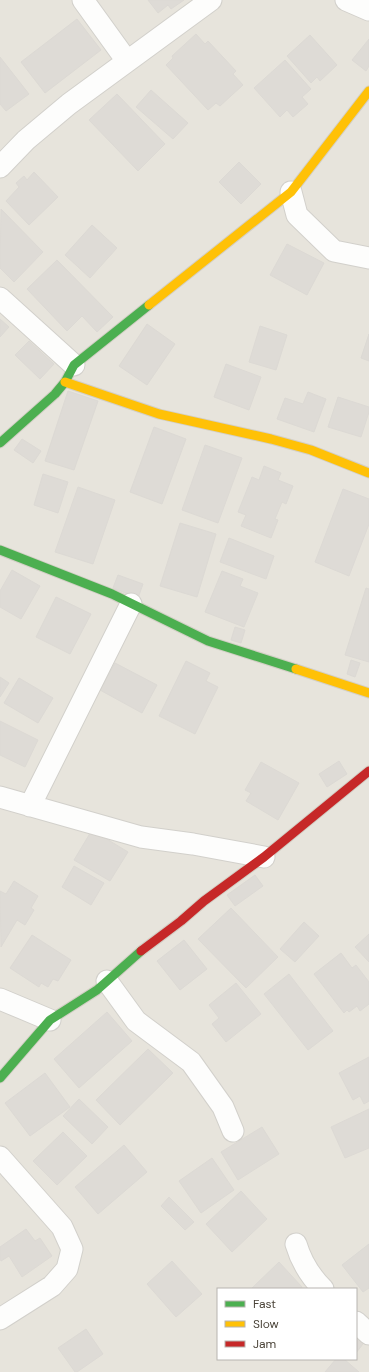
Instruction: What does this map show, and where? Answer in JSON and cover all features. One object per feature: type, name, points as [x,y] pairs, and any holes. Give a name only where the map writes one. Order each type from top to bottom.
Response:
[{"type":"street","points":[[83,0],[127,61]]},
{"type":"street","points":[[0,167],[26,140],[64,108],[212,0]]},
{"type":"street","points":[[346,0],[369,10]]},
{"type":"street","points":[[0,443],[55,394],[70,374],[291,192],[369,91]]},
{"type":"street","points":[[291,192],[297,215],[334,251],[369,258]]},
{"type":"street","points":[[0,298],[70,374],[159,414],[272,439],[311,450],[369,473]]},
{"type":"street","points":[[0,550],[112,594],[208,641],[369,694]]},
{"type":"street","points":[[30,806],[131,604]]},
{"type":"street","points":[[0,1078],[50,1020],[97,990],[150,943],[264,857],[369,772]]},
{"type":"street","points":[[0,797],[141,837],[193,844],[264,857]]},
{"type":"street","points":[[107,982],[136,1021],[191,1062],[223,1107],[233,1131]]},
{"type":"street","points":[[0,999],[50,1020]]},
{"type":"street","points":[[0,1157],[62,1227],[72,1249],[67,1269],[52,1286],[0,1319]]},
{"type":"street","points":[[296,1244],[300,1257],[315,1281],[322,1288]]},
{"type":"street","points":[[357,1323],[369,1334]]},
{"type":"shaded area","points":[[0,0],[369,0],[369,1372],[0,1372]]},
{"type":"building","points":[[148,0],[184,0],[171,9],[168,5],[158,13]]},
{"type":"building","points":[[77,19],[101,50],[45,93],[21,62]]},
{"type":"building","points":[[196,34],[205,44],[208,41],[236,71],[233,74],[243,85],[220,106],[216,103],[208,110],[166,65],[173,58],[172,56]]},
{"type":"building","points":[[310,35],[337,65],[320,81],[317,77],[311,83],[287,56]]},
{"type":"building","points":[[369,39],[369,66],[366,71],[352,60]]},
{"type":"building","points":[[0,57],[29,94],[6,111],[0,104]]},
{"type":"building","points":[[285,60],[311,89],[302,97],[308,104],[293,117],[287,110],[280,117],[254,88]]},
{"type":"building","points":[[151,90],[188,123],[173,139],[136,107]]},
{"type":"building","points":[[117,94],[165,144],[138,171],[89,120]]},
{"type":"building","points":[[239,162],[261,184],[241,204],[219,182]]},
{"type":"building","points":[[34,172],[58,197],[29,225],[6,201],[19,187],[16,183],[24,176],[27,180]]},
{"type":"building","points":[[1,209],[43,252],[14,282],[0,268]]},
{"type":"building","points":[[92,225],[117,248],[90,278],[65,255]]},
{"type":"building","points":[[287,244],[324,263],[307,295],[270,275]]},
{"type":"building","points":[[57,260],[113,317],[97,332],[82,316],[67,331],[27,289]]},
{"type":"building","points":[[0,319],[9,327],[0,337]]},
{"type":"building","points":[[147,324],[175,344],[147,385],[119,366]]},
{"type":"building","points":[[260,326],[287,335],[276,370],[249,362]]},
{"type":"building","points":[[369,334],[369,361],[361,358]]},
{"type":"building","points":[[29,341],[54,364],[40,379],[15,355]]},
{"type":"building","points":[[226,364],[261,377],[249,410],[214,397]]},
{"type":"building","points":[[68,391],[98,401],[74,470],[45,461]]},
{"type":"building","points":[[308,392],[326,399],[314,432],[277,419],[285,398],[303,404]]},
{"type":"building","points":[[338,397],[369,407],[369,412],[361,437],[328,427]]},
{"type":"building","points":[[154,427],[186,439],[162,504],[130,492]]},
{"type":"building","points":[[22,439],[41,451],[33,463],[14,450]]},
{"type":"building","points":[[205,445],[242,458],[218,523],[182,510]]},
{"type":"building","points":[[264,466],[281,473],[278,480],[293,486],[286,504],[282,502],[275,519],[278,520],[271,538],[241,526],[246,515],[238,512],[252,477],[259,480]]},
{"type":"building","points":[[43,474],[68,482],[58,513],[34,505]]},
{"type":"building","points":[[78,487],[115,500],[93,564],[55,552]]},
{"type":"building","points":[[343,489],[369,499],[369,524],[349,576],[315,562]]},
{"type":"building","points":[[180,523],[216,534],[197,597],[160,586]]},
{"type":"building","points":[[229,538],[274,556],[266,579],[220,562]]},
{"type":"building","points":[[12,570],[40,586],[21,619],[0,607],[0,591]]},
{"type":"building","points":[[222,571],[243,579],[240,586],[258,593],[244,627],[205,612]]},
{"type":"building","points":[[118,575],[143,584],[138,598],[113,588]]},
{"type":"building","points":[[366,588],[369,589],[369,662],[345,655]]},
{"type":"building","points":[[56,597],[91,614],[70,654],[36,637]]},
{"type":"building","points":[[235,627],[245,630],[241,643],[231,640]]},
{"type":"building","points":[[351,660],[360,663],[355,677],[347,674]]},
{"type":"building","points":[[186,661],[210,673],[206,681],[218,687],[195,734],[159,716]]},
{"type":"building","points":[[115,663],[157,685],[142,713],[100,690]]},
{"type":"building","points":[[0,677],[9,683],[0,697]]},
{"type":"building","points":[[19,678],[53,698],[38,723],[4,703]]},
{"type":"building","points":[[0,721],[38,740],[25,767],[0,755]]},
{"type":"building","points":[[339,761],[347,774],[327,787],[319,774]]},
{"type":"building","points":[[261,762],[299,783],[278,820],[246,801],[251,793],[245,790]]},
{"type":"building","points":[[92,830],[128,852],[110,881],[74,860]]},
{"type":"building","points":[[74,866],[104,883],[91,905],[62,887]]},
{"type":"building","points":[[255,875],[263,886],[235,906],[227,895]]},
{"type":"building","points":[[14,881],[38,896],[31,908],[34,910],[25,925],[17,920],[1,947],[0,891],[6,894]]},
{"type":"building","points":[[231,908],[278,957],[246,988],[198,939]]},
{"type":"building","points":[[304,922],[319,936],[295,962],[280,949]]},
{"type":"building","points":[[369,934],[369,962],[355,947]]},
{"type":"building","points":[[32,935],[71,960],[58,981],[53,979],[48,987],[41,983],[39,987],[10,968]]},
{"type":"building","points":[[184,940],[207,969],[180,990],[157,961]]},
{"type":"building","points":[[341,953],[352,968],[356,965],[369,982],[369,1004],[360,1011],[357,1006],[349,1012],[347,1010],[344,1013],[314,974]]},
{"type":"building","points":[[289,974],[333,1031],[308,1050],[264,994]]},
{"type":"building","points":[[236,983],[261,1014],[226,1042],[212,1024],[219,1018],[209,1005]]},
{"type":"building","points":[[107,1012],[132,1041],[79,1088],[54,1059]]},
{"type":"building","points":[[148,1049],[173,1073],[120,1125],[96,1100]]},
{"type":"building","points":[[369,1057],[369,1101],[364,1104],[360,1096],[353,1100],[339,1073]]},
{"type":"building","points":[[45,1073],[70,1107],[30,1136],[5,1103]]},
{"type":"building","points":[[79,1099],[108,1127],[92,1144],[63,1116]]},
{"type":"building","points":[[369,1109],[369,1148],[345,1158],[331,1127]]},
{"type":"building","points":[[262,1127],[279,1154],[238,1180],[221,1152]]},
{"type":"building","points":[[63,1132],[87,1156],[57,1185],[33,1161]]},
{"type":"building","points":[[124,1145],[147,1172],[98,1214],[75,1187]]},
{"type":"building","points":[[212,1158],[234,1190],[201,1213],[179,1181]]},
{"type":"building","points":[[241,1191],[267,1219],[232,1252],[206,1224]]},
{"type":"building","points":[[169,1197],[194,1222],[185,1230],[161,1206]]},
{"type":"building","points":[[26,1229],[35,1241],[40,1238],[52,1256],[22,1277],[9,1256],[1,1261],[0,1247]]},
{"type":"building","points":[[369,1244],[369,1288],[363,1292],[342,1265]]},
{"type":"building","points":[[172,1261],[202,1294],[176,1317],[147,1284]]},
{"type":"building","points":[[279,1262],[302,1287],[302,1288],[252,1288]]},
{"type":"building","points":[[86,1329],[103,1354],[75,1372],[58,1348]]},
{"type":"building","points":[[357,1333],[366,1340],[357,1352]]},
{"type":"building","points":[[335,1360],[345,1360],[359,1372],[325,1372]]},
{"type":"traffic: fast","points":[[0,443],[55,394],[65,382],[74,365],[149,305]]},
{"type":"traffic: fast","points":[[0,550],[112,594],[208,641],[296,669]]},
{"type":"traffic: fast","points":[[0,1078],[50,1020],[97,990],[141,951]]},
{"type":"traffic: slow","points":[[149,305],[291,192],[369,91]]},
{"type":"traffic: slow","points":[[65,382],[159,414],[271,439],[311,450],[369,473]]},
{"type":"traffic: slow","points":[[296,669],[369,693]]},
{"type":"traffic: jam","points":[[141,951],[181,921],[204,901],[264,857],[369,771]]}]
